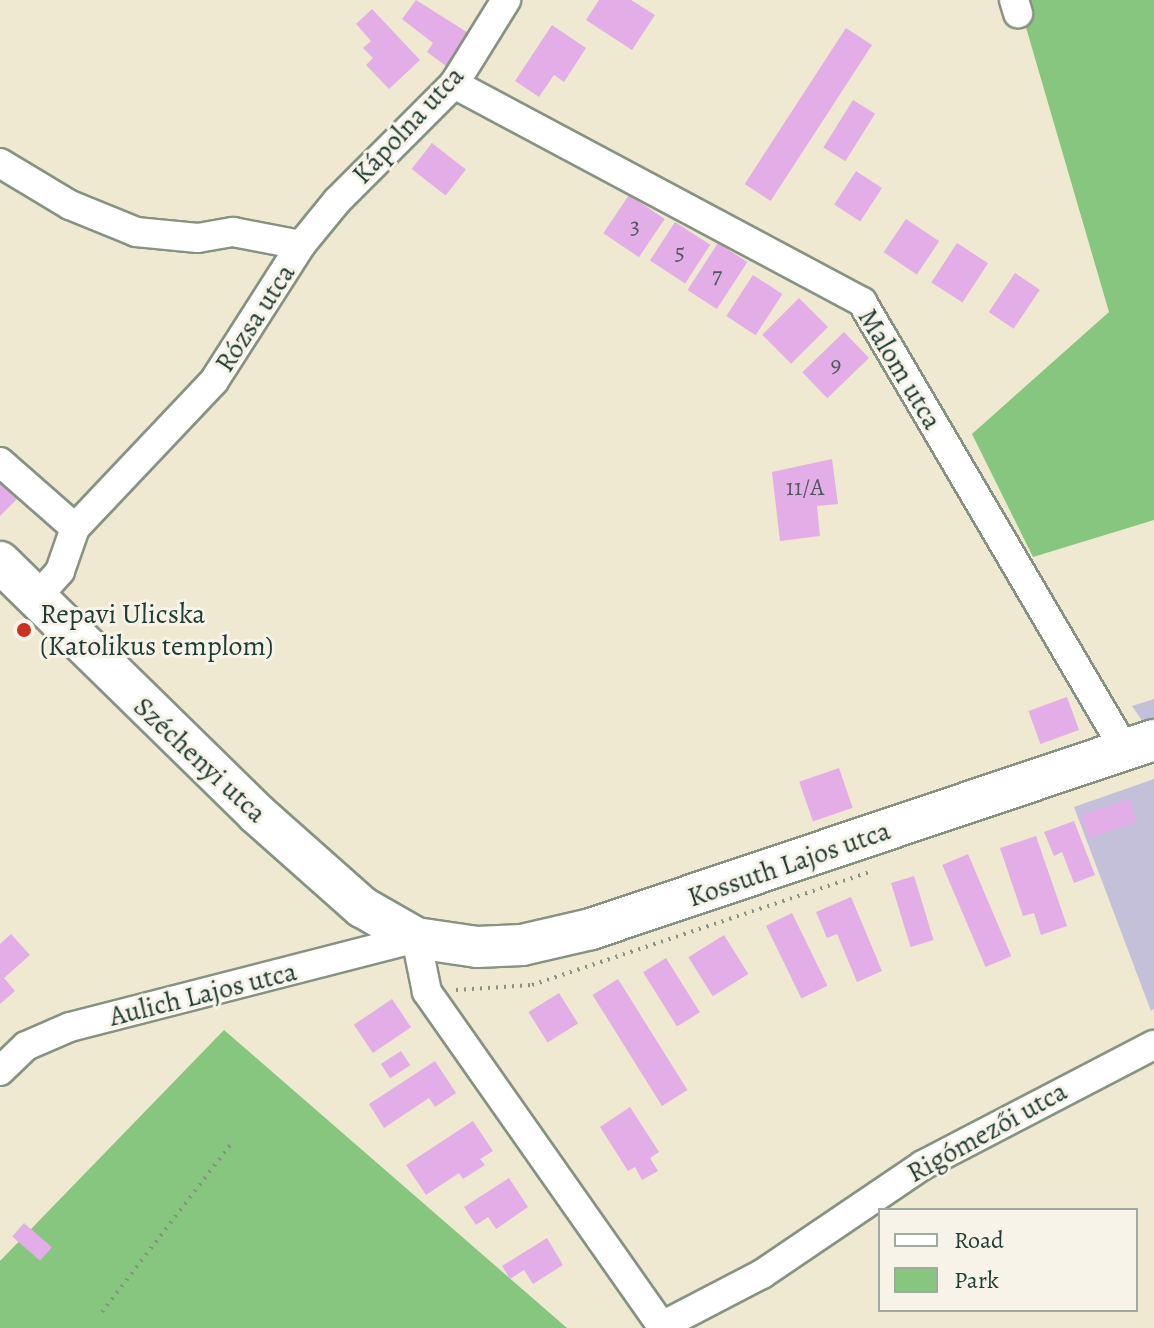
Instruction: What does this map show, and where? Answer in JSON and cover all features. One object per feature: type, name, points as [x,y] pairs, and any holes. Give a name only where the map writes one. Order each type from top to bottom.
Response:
[{"type":"main road","name":"Széchenyi utca","points":[[0,562],[256,813],[362,907],[416,938]]},
{"type":"main road","name":"Kossuth Lajos utca","points":[[416,938],[477,947],[522,945],[591,929],[1140,745]]},
{"type":"street","name":"Kápolna utca","points":[[301,245],[337,201],[454,84],[506,0]]},
{"type":"street","name":"Malom utca","points":[[454,84],[862,302],[999,533],[1140,745]]},
{"type":"street","name":"Rózsa utca","points":[[0,163],[70,205],[136,232],[198,238],[233,232],[301,245],[214,381],[75,528],[60,571],[36,598]]},
{"type":"street","points":[[0,462],[75,528]]},
{"type":"street","name":"Aulich Lajos utca","points":[[0,1071],[26,1046],[70,1027],[416,938]]},
{"type":"street","name":"Rigómezői utca","points":[[416,938],[427,992],[662,1327],[762,1274],[923,1165],[1154,1045]]},
{"type":"path","points":[[102,1312],[233,1141]]},
{"type":"shaded area","points":[[1154,699],[1154,738],[1132,706]]},
{"type":"shaded area","points":[[1154,779],[1154,1009],[1151,1011],[1074,807]]},
{"type":"green space","points":[[1018,0],[1154,0],[1154,520],[1033,557],[972,434],[1109,312]]},
{"type":"green space","points":[[224,1030],[567,1328],[0,1328],[0,1261]]},
{"type":"building","points":[[416,0],[470,34],[446,66],[427,52],[433,43],[402,19]]},
{"type":"building","points":[[599,0],[631,0],[655,15],[632,50],[586,20]]},
{"type":"building","points":[[372,9],[420,60],[389,89],[366,65],[373,58],[363,48],[371,41],[356,24]]},
{"type":"building","points":[[552,25],[586,48],[564,82],[554,75],[539,97],[515,81]]},
{"type":"building","points":[[846,28],[872,45],[771,201],[745,184]]},
{"type":"building","points":[[853,100],[875,114],[845,161],[823,147]]},
{"type":"building","points":[[432,143],[466,169],[446,195],[412,169]]},
{"type":"building","points":[[856,171],[882,188],[860,221],[834,205]]},
{"type":"building","points":[[629,195],[665,219],[639,257],[603,233]]},
{"type":"building","points":[[906,219],[939,241],[917,275],[884,252]]},
{"type":"building","points":[[675,222],[710,245],[685,283],[650,261]]},
{"type":"building","points":[[718,243],[747,262],[717,309],[688,290]]},
{"type":"building","points":[[957,243],[988,263],[962,303],[931,282]]},
{"type":"building","points":[[1015,273],[1040,290],[1014,329],[989,312]]},
{"type":"building","points":[[753,275],[782,294],[756,335],[726,316]]},
{"type":"building","points":[[799,298],[828,327],[791,364],[762,335]]},
{"type":"building","points":[[844,332],[869,358],[827,398],[802,372]]},
{"type":"building","points":[[832,459],[838,504],[817,506],[820,536],[780,541],[772,472]]},
{"type":"building","points":[[0,468],[24,492],[0,516]]},
{"type":"building","points":[[1067,697],[1079,730],[1040,744],[1028,711]]},
{"type":"building","points":[[839,768],[853,808],[813,821],[799,782]]},
{"type":"building","points":[[1129,799],[1137,822],[1089,838],[1081,816]]},
{"type":"building","points":[[1074,821],[1095,875],[1074,883],[1062,852],[1054,856],[1044,832]]},
{"type":"building","points":[[1036,836],[1067,926],[1041,935],[1034,913],[1023,916],[1000,848]]},
{"type":"building","points":[[968,854],[1011,956],[986,967],[942,865]]},
{"type":"building","points":[[914,876],[934,940],[911,947],[891,883]]},
{"type":"building","points":[[851,897],[882,971],[857,982],[837,934],[827,938],[816,912]]},
{"type":"building","points":[[792,913],[828,986],[801,999],[766,926]]},
{"type":"building","points":[[11,934],[30,955],[4,978],[15,991],[0,1004],[0,944]]},
{"type":"building","points":[[724,935],[748,974],[713,996],[688,957]]},
{"type":"building","points":[[666,958],[700,1012],[677,1027],[643,972]]},
{"type":"building","points":[[618,979],[687,1090],[662,1106],[593,995]]},
{"type":"building","points":[[559,993],[578,1024],[548,1043],[528,1012]]},
{"type":"building","points":[[392,999],[411,1027],[373,1053],[354,1025]]},
{"type":"building","points":[[401,1051],[410,1065],[390,1078],[381,1064]]},
{"type":"building","points":[[435,1061],[456,1093],[435,1107],[429,1098],[384,1128],[369,1104]]},
{"type":"building","points":[[630,1107],[659,1152],[650,1158],[658,1171],[642,1180],[635,1167],[628,1171],[600,1127]]},
{"type":"building","points":[[473,1121],[493,1151],[480,1159],[485,1165],[463,1179],[459,1173],[426,1195],[406,1165]]},
{"type":"building","points":[[509,1178],[528,1207],[496,1229],[488,1217],[476,1225],[464,1207]]},
{"type":"building","points":[[24,1223],[52,1247],[40,1261],[12,1237]]},
{"type":"building","points":[[547,1238],[563,1265],[533,1284],[524,1270],[510,1279],[502,1266]]},
{"type":"place","name":"Repavi Ulicska (Katolikus templom)","points":[[24,630]]}]
